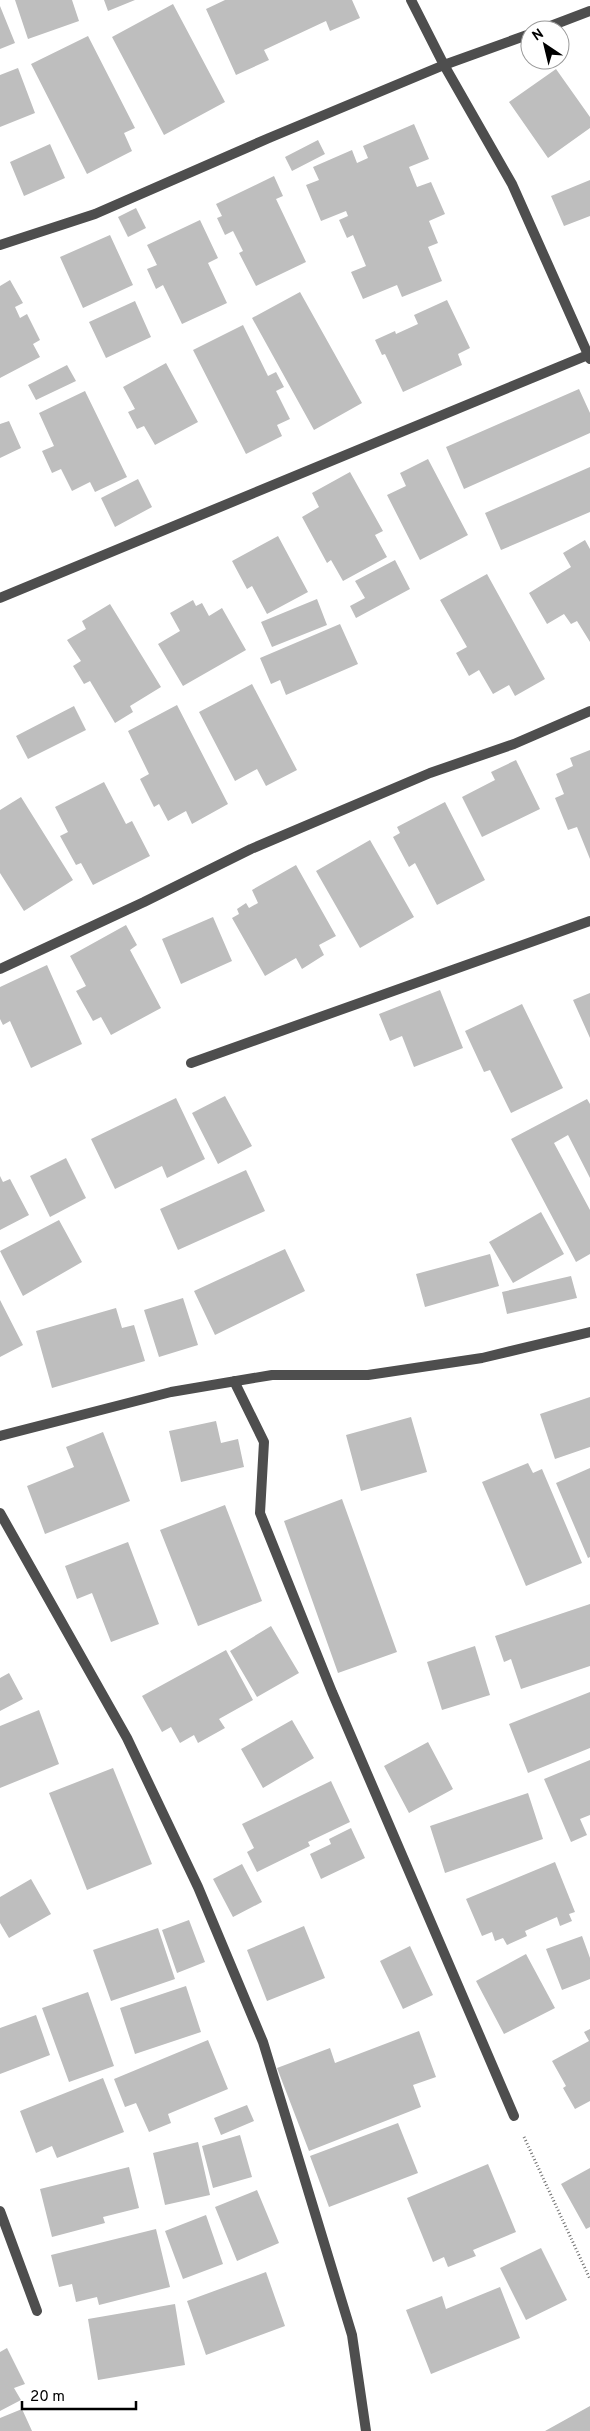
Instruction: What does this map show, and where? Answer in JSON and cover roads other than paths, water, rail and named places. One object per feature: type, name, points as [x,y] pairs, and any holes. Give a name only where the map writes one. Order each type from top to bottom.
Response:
[{"type":"street","points":[[0,598],[589,356],[512,184],[444,65],[411,0]]},
{"type":"street","points":[[568,20],[590,12]]},
{"type":"street","points":[[0,244],[95,214],[269,138],[444,65],[520,38]]},
{"type":"street","points":[[0,969],[144,902],[250,849],[430,773],[514,744],[590,711]]},
{"type":"street","points":[[191,1063],[590,921]]},
{"type":"street","points":[[0,1436],[171,1392],[272,1375],[368,1375],[482,1358],[590,1332]]},
{"type":"street","points":[[234,1382],[264,1442],[260,1513],[332,1692],[514,2116]]},
{"type":"street","points":[[0,1513],[127,1738],[198,1887],[263,2042],[352,2335],[366,2431]]},
{"type":"street","points":[[0,2211],[37,2312]]}]
